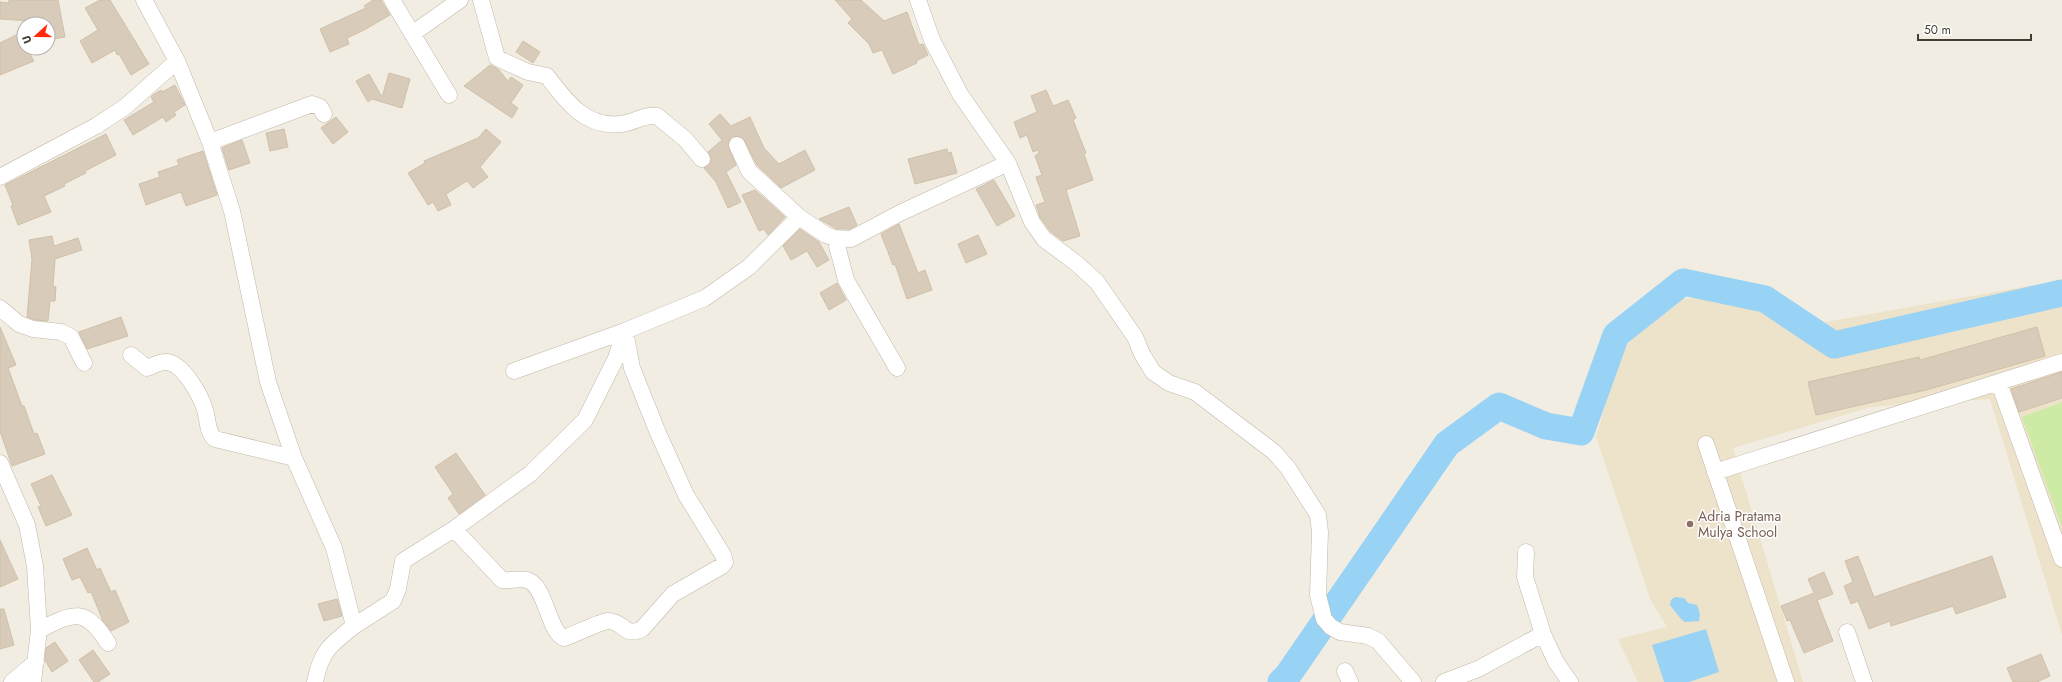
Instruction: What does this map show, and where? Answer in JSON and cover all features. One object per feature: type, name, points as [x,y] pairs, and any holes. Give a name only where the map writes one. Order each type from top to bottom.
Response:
[{"type":"street","points":[[144,0],[177,61],[210,142],[232,211],[268,382],[294,458],[334,548],[354,626]]},
{"type":"street","points":[[392,0],[449,95]]},
{"type":"street","points":[[412,34],[460,0]]},
{"type":"street","points":[[481,0],[497,58],[528,72],[547,76],[568,103],[585,117],[620,124],[644,116],[657,116],[685,139],[702,159]]},
{"type":"street","points":[[918,0],[932,40],[960,94],[1008,163],[1036,228],[1044,239],[1098,282],[1135,337],[1142,354],[1153,372],[1169,383],[1195,392],[1274,452],[1288,468],[1318,515],[1320,532],[1318,595],[1324,619],[1331,627],[1340,632],[1368,636],[1378,641],[1413,682]]},
{"type":"street","points":[[0,177],[96,126],[125,107],[177,61]]},
{"type":"street","points":[[210,142],[312,104],[320,107],[324,114]]},
{"type":"street","points":[[737,145],[748,171],[799,218],[826,235],[835,238],[851,239],[900,213],[1008,163]]},
{"type":"street","points":[[514,371],[625,331],[705,298],[749,267],[799,218]]},
{"type":"street","points":[[835,238],[846,280],[897,368]]},
{"type":"street","points":[[0,308],[19,324],[33,329],[61,332],[71,337],[84,363]]},
{"type":"street","points":[[454,529],[502,580],[527,580],[533,584],[542,598],[558,634],[564,638],[607,621],[619,625],[627,631],[638,631],[642,629],[673,594],[719,568],[725,562],[723,555],[686,495],[658,433],[632,368],[625,331]]},
{"type":"street","points":[[315,682],[319,663],[330,646],[354,626],[393,601],[398,589],[403,561],[454,529],[530,474],[586,420],[616,358],[625,331]]},
{"type":"street","points":[[131,355],[147,368],[165,362],[174,364],[194,386],[205,410],[210,432],[215,439],[294,458]]},
{"type":"street","points":[[1715,472],[2062,362]]},
{"type":"street","points":[[1999,383],[2062,559]]},
{"type":"street","points":[[1706,444],[1786,682]]},
{"type":"street","points":[[0,464],[27,525],[35,566],[39,630],[33,682]]},
{"type":"street","points":[[1526,552],[1525,577],[1543,634],[1556,662],[1570,682]]},
{"type":"street","points":[[39,630],[65,617],[85,617],[97,626],[108,643]]},
{"type":"street","points":[[1848,632],[1864,682]]},
{"type":"street","points":[[1444,682],[1478,669],[1543,634]]},
{"type":"street","points":[[12,682],[36,662]]},
{"type":"shaded area","name":"Adria Pratama Mulya School","points":[[2062,280],[2062,635],[1990,399],[1871,407],[1733,448],[1803,682],[1638,682],[1618,639],[1667,627],[1651,601],[1596,437],[1618,359],[1643,322],[1673,300],[1744,294],[1809,325]]},
{"type":"green space","points":[[2062,402],[2062,527],[2022,417]]},
{"type":"water","points":[[1675,597],[1684,598],[1688,603],[1697,605],[1700,614],[1699,621],[1685,622],[1681,619],[1670,605],[1671,600]]},
{"type":"water","points":[[1706,629],[1719,672],[1689,682],[1664,682],[1652,645]]},
{"type":"building","points":[[9,0],[58,0],[65,37],[56,39],[56,16],[16,16],[16,20],[0,19],[0,2],[9,3]]},
{"type":"building","points":[[100,0],[110,0],[149,64],[131,75],[119,54],[117,55],[115,50],[92,63],[80,41],[98,30],[85,8]]},
{"type":"building","points":[[373,0],[381,0],[390,15],[347,38],[349,44],[330,52],[320,29],[366,8],[364,6]]},
{"type":"building","points":[[835,0],[861,0],[884,21],[907,12],[919,45],[923,44],[928,55],[916,61],[917,63],[893,74],[882,50],[873,53],[869,44],[848,23],[852,19]]},
{"type":"building","points":[[16,35],[16,56],[31,56],[34,61],[0,75],[0,43]]},
{"type":"building","points":[[523,41],[540,52],[533,63],[516,52]]},
{"type":"building","points":[[490,65],[498,69],[508,81],[511,77],[523,85],[511,103],[518,108],[512,118],[464,86]]},
{"type":"building","points":[[389,73],[410,79],[402,108],[372,99],[368,102],[356,81],[369,74],[382,97]]},
{"type":"building","points":[[175,85],[185,105],[174,112],[176,115],[166,122],[163,117],[133,135],[124,120],[154,102],[151,97],[153,95],[161,90],[162,92]]},
{"type":"building","points":[[1046,90],[1053,106],[1068,100],[1076,118],[1073,120],[1086,153],[1084,154],[1093,180],[1066,190],[1080,236],[1063,241],[1051,232],[1040,217],[1036,205],[1045,202],[1036,177],[1042,175],[1035,156],[1039,153],[1038,150],[1033,152],[1027,135],[1020,138],[1014,122],[1037,112],[1031,96]]},
{"type":"building","points":[[720,114],[731,126],[750,117],[764,148],[779,164],[805,150],[815,170],[781,188],[757,165],[743,138],[733,136],[728,145],[736,165],[726,172],[741,202],[728,208],[716,182],[704,168],[711,162],[711,157],[708,152],[722,140],[709,124]]},
{"type":"building","points":[[336,117],[348,132],[333,144],[321,128]]},
{"type":"building","points":[[284,129],[288,147],[270,151],[266,133]]},
{"type":"building","points":[[486,129],[501,142],[480,167],[488,177],[473,188],[467,181],[446,194],[451,205],[438,211],[433,202],[428,205],[408,173],[425,163],[424,161],[478,138]]},
{"type":"building","points":[[106,134],[116,155],[85,171],[86,173],[64,184],[65,186],[44,196],[51,212],[18,225],[11,206],[13,205],[5,185]]},
{"type":"building","points":[[242,140],[250,163],[229,170],[222,148]]},
{"type":"building","points":[[947,149],[948,153],[951,152],[957,173],[915,184],[908,159]]},
{"type":"building","points":[[203,151],[217,195],[186,206],[181,192],[146,205],[139,184],[160,177],[158,172],[179,165],[177,160]]},
{"type":"building","points":[[994,180],[1015,216],[997,226],[976,189]]},
{"type":"building","points":[[755,190],[785,217],[768,235],[764,229],[759,231],[742,195]]},
{"type":"building","points":[[849,207],[857,225],[850,229],[837,229],[819,219]]},
{"type":"building","points":[[899,224],[918,273],[925,270],[932,290],[907,299],[895,264],[893,265],[881,234]]},
{"type":"building","points":[[800,229],[819,242],[829,260],[817,267],[807,251],[791,260],[783,246]]},
{"type":"building","points":[[978,235],[987,254],[966,263],[958,244]]},
{"type":"building","points":[[52,236],[54,246],[78,238],[82,250],[55,259],[53,286],[56,287],[55,301],[50,301],[48,321],[35,320],[27,317],[32,259],[29,240]]},
{"type":"building","points":[[837,283],[846,300],[829,310],[820,293]]},
{"type":"building","points":[[121,317],[128,336],[87,349],[79,332]]},
{"type":"building","points":[[0,327],[16,365],[8,368],[34,434],[37,433],[45,454],[12,466],[0,431]]},
{"type":"building","points":[[2037,327],[2045,356],[1926,390],[1816,415],[1808,382],[1919,357],[1920,360]]},
{"type":"building","points":[[2062,372],[2062,398],[2019,412],[2011,389]]},
{"type":"building","points":[[456,453],[485,495],[459,514],[448,498],[453,494],[435,467]]},
{"type":"building","points":[[52,475],[72,515],[46,526],[38,507],[41,506],[31,484]]},
{"type":"building","points":[[0,540],[18,579],[0,587]]},
{"type":"building","points":[[87,548],[97,570],[100,568],[111,592],[115,590],[129,622],[111,631],[103,621],[91,592],[88,593],[80,577],[72,580],[63,559]]},
{"type":"building","points":[[1858,556],[1874,597],[1992,556],[2006,597],[1956,614],[1953,606],[1891,626],[1890,621],[1869,629],[1858,601],[1851,604],[1844,586],[1853,582],[1845,561]]},
{"type":"building","points":[[1824,572],[1833,594],[1817,600],[1833,641],[1804,653],[1790,620],[1787,621],[1781,606],[1814,593],[1808,579]]},
{"type":"building","points":[[337,599],[342,616],[324,621],[318,604]]},
{"type":"building","points":[[0,609],[4,609],[14,645],[0,649]]},
{"type":"building","points":[[55,642],[68,661],[52,672],[45,660],[46,648]]},
{"type":"building","points":[[93,650],[110,674],[98,682],[94,682],[79,660]]},
{"type":"building","points":[[2041,654],[2050,676],[2037,682],[2013,682],[2007,668]]},
{"type":"waterway","points":[[1281,682],[1288,675],[1447,444],[1499,406],[1546,426],[1581,432],[1616,335],[1683,282],[1765,299],[1834,345],[2062,293]]},
{"type":"place","name":"Adria Pratama Mulya School","points":[[1690,524]]}]
